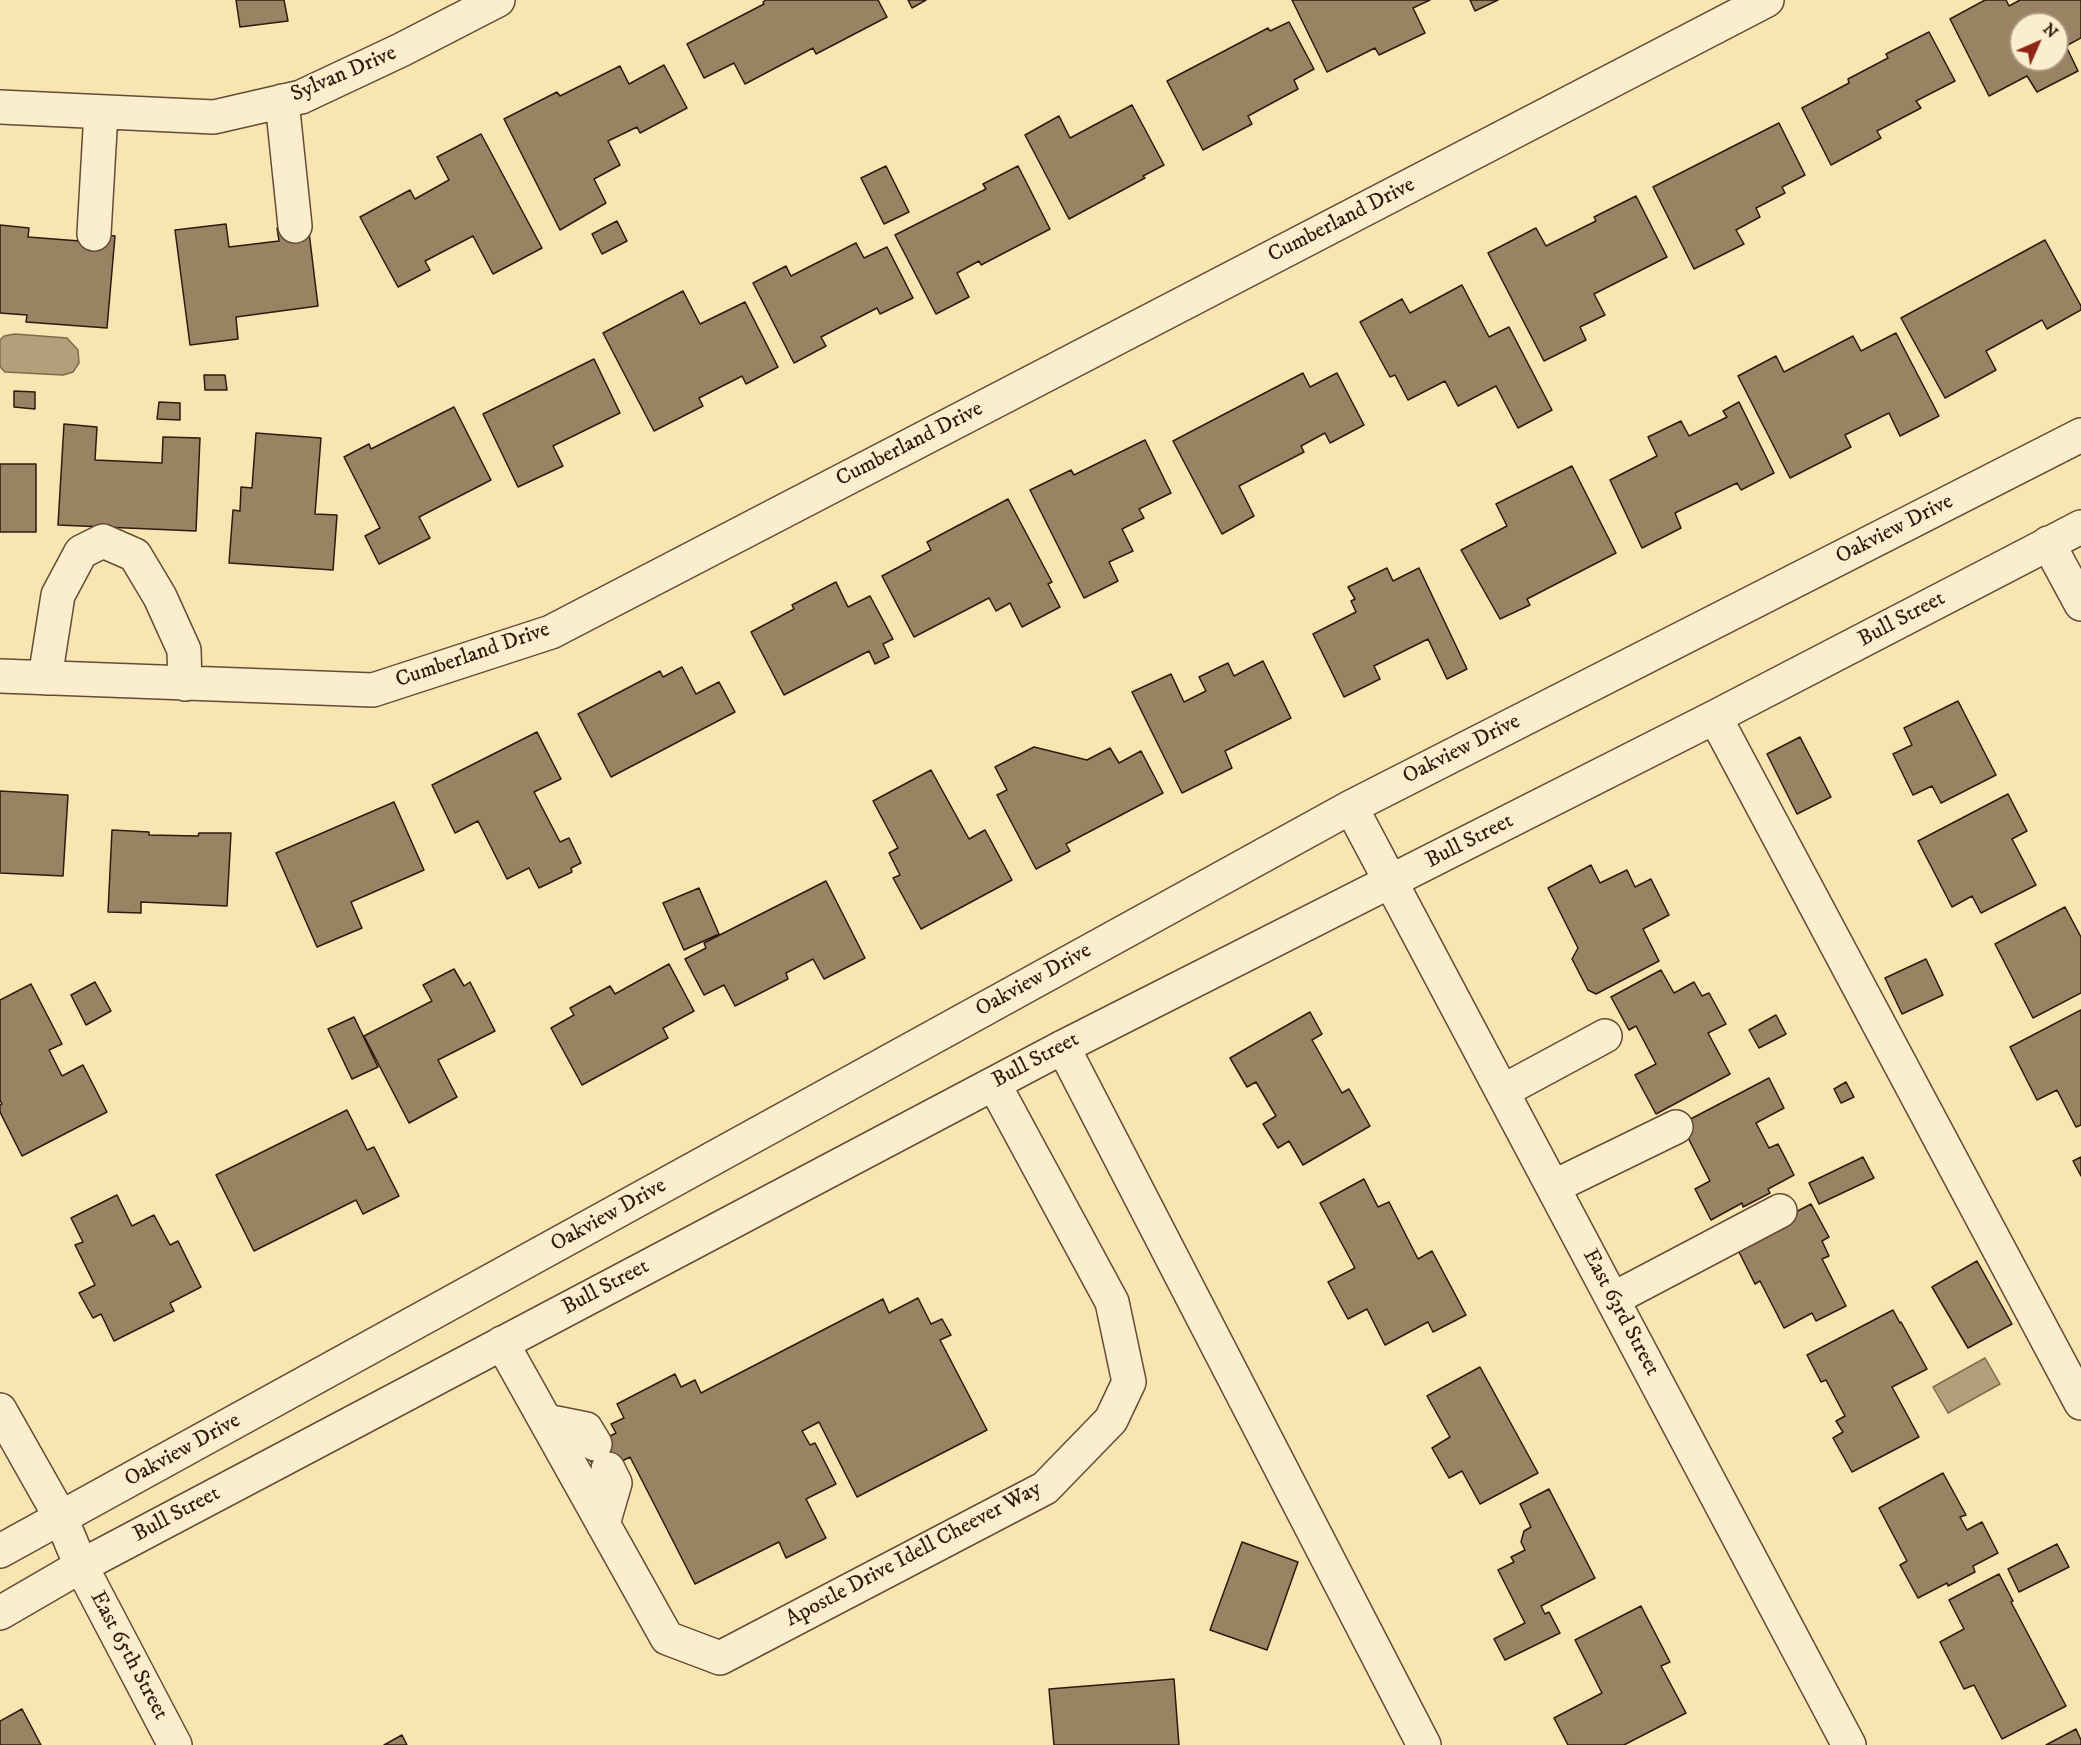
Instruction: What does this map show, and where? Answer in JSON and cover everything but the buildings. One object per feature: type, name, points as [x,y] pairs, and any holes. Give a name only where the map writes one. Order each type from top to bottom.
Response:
[{"type":"street","name":"Sylvan Drive","points":[[0,107],[214,117],[301,97],[401,50],[498,0]]},
{"type":"street","name":"Cumberland Drive","points":[[0,676],[373,690],[551,632],[1767,0]]},
{"type":"street","points":[[282,101],[295,226]]},
{"type":"street","points":[[94,234],[101,112]]},
{"type":"street","name":"Oakview Drive","points":[[0,1551],[1351,807],[2081,435]]},
{"type":"street","name":"Bull Street","points":[[0,1613],[81,1566],[1063,1047],[1392,882],[2081,527]]},
{"type":"street","points":[[45,678],[58,596],[81,552],[103,541],[135,555],[160,597],[184,650],[185,684]]},
{"type":"street","points":[[2048,543],[2081,604]]},
{"type":"street","points":[[1715,717],[2081,1403]]},
{"type":"street","name":"East 63rd Street","points":[[1351,807],[1849,1745]]},
{"type":"street","points":[[1503,1091],[1605,1036]]},
{"type":"street","points":[[1063,1047],[1424,1745]]},
{"type":"street","name":"Apostle Drive Idell Cheever Way","points":[[502,1343],[667,1638],[720,1659],[1045,1488],[1111,1420],[1129,1383],[1112,1302],[994,1084]]},
{"type":"street","points":[[1553,1187],[1676,1127]]},
{"type":"street","points":[[1612,1299],[1780,1211]]},
{"type":"street","name":"East 65th Street","points":[[0,1410],[61,1518],[81,1566],[175,1745]]},
{"type":"street","points":[[546,1421],[586,1429],[601,1456],[615,1484],[603,1524]]},
{"type":"shaded area","points":[[15,334],[67,338],[78,350],[79,363],[73,372],[63,375],[5,372],[0,367],[0,340],[4,336]]},
{"type":"shaded area","points":[[1985,1358],[2000,1384],[1948,1413],[1933,1387]]}]
